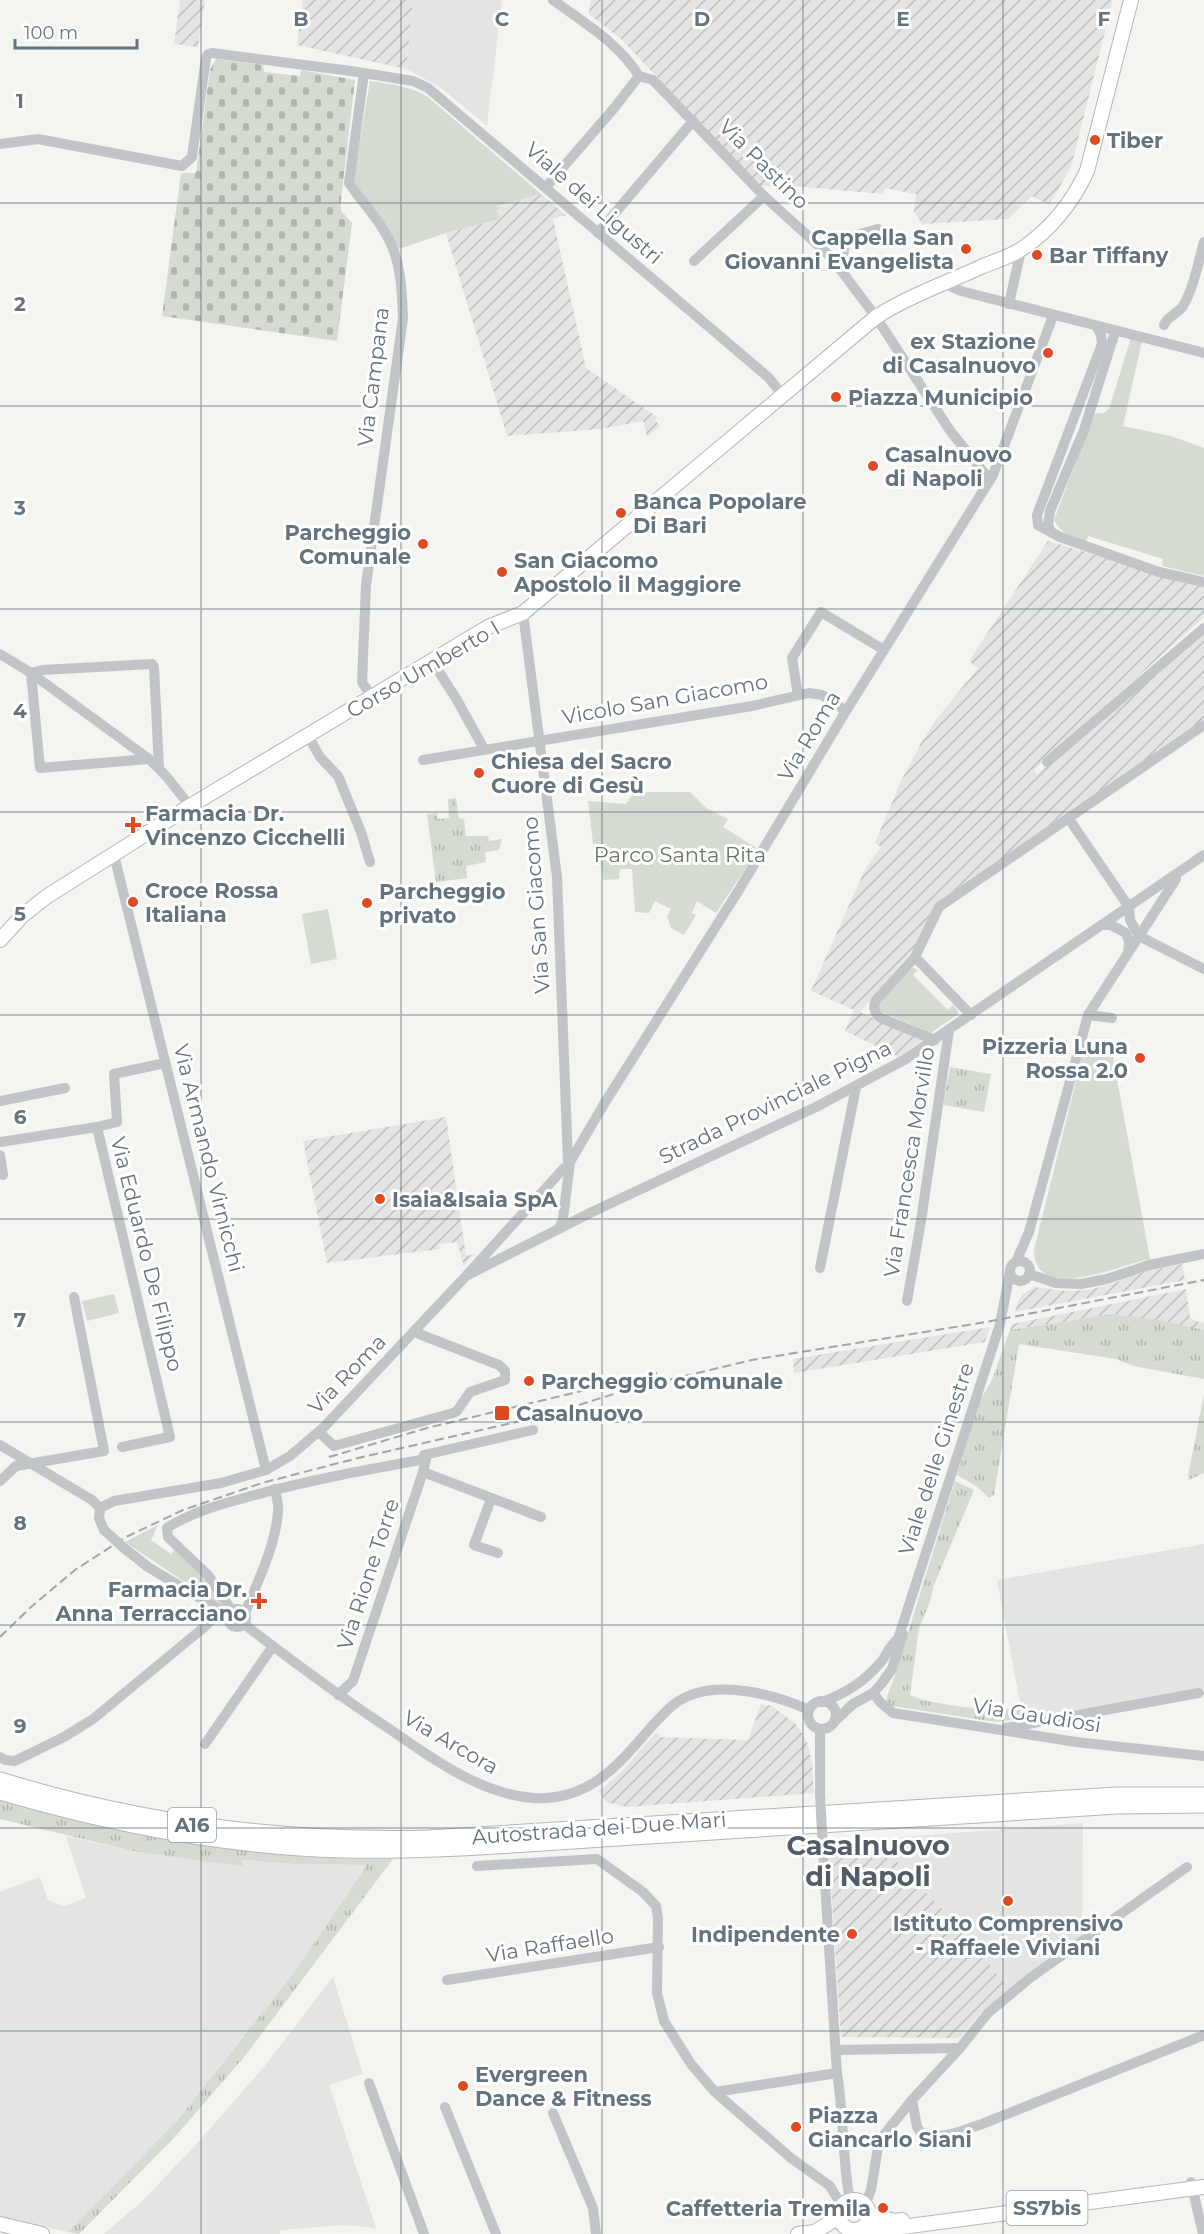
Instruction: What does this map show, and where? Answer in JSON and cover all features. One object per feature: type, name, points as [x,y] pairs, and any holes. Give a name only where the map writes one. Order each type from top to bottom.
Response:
[{"type":"highway","name":"Autostrada dei Due Mari","points":[[0,1780],[81,1803],[189,1825],[385,1845]]},
{"type":"highway","name":"Autostrada dei Due Mari","points":[[0,1792],[121,1824],[209,1839],[298,1848],[426,1844],[1072,1809],[1204,1805]]},
{"type":"highway","name":"Autostrada dei Due Mari","points":[[426,1844],[1094,1796],[1204,1795]]},
{"type":"main road","name":"Corso Umberto I","points":[[0,940],[22,916],[46,897],[113,855],[488,627],[523,613],[876,317],[897,305],[1021,250],[1052,223],[1076,193],[1087,171],[1131,0]]},
{"type":"main road","name":"SS7bis","points":[[839,2234],[856,2230],[903,2227],[1198,2184]]},
{"type":"main road","points":[[798,2234],[815,2232],[827,2226],[850,2201],[858,2201],[867,2210],[903,2227]]},
{"type":"main road","points":[[840,2214],[843,2224],[856,2230],[867,2224],[867,2210]]},
{"type":"main road","points":[[0,2224],[42,2234]]},
{"type":"street","points":[[546,187],[639,76],[632,64],[613,45],[553,0]]},
{"type":"street","name":"Viale dei Ligustri","points":[[0,144],[38,139],[182,165],[192,157],[208,54],[212,53],[413,81],[428,88],[546,187],[768,377],[782,394]]},
{"type":"street","name":"Via Campana","points":[[364,73],[349,183],[388,236],[396,256],[402,286],[403,318],[366,585],[362,682],[372,697]]},
{"type":"street","name":"Via Pastino","points":[[639,76],[653,80],[764,196],[831,257],[876,317]]},
{"type":"street","points":[[598,233],[693,121]]},
{"type":"street","points":[[694,261],[764,196]]},
{"type":"street","points":[[842,271],[845,238],[878,229]]},
{"type":"street","points":[[1164,326],[1165,322],[1182,309],[1189,295],[1204,242]]},
{"type":"street","points":[[1009,304],[1021,250]]},
{"type":"street","points":[[949,281],[952,287],[961,291],[1204,353]]},
{"type":"street","name":"Via Roma","points":[[100,1508],[114,1501],[221,1483],[266,1470],[290,1456],[319,1431],[414,1332],[568,1165],[990,480],[1053,316]]},
{"type":"street","points":[[876,317],[951,432],[990,480]]},
{"type":"street","points":[[1097,327],[1102,344],[1037,515],[1038,525],[1051,532],[1159,572],[1204,582]]},
{"type":"street","points":[[1051,532],[1047,525],[1050,511],[1084,430],[1115,332]]},
{"type":"street","points":[[798,695],[792,658],[821,612],[884,650]]},
{"type":"street","name":"Via San Giacomo","points":[[523,613],[557,877],[568,1165]]},
{"type":"street","points":[[1047,762],[1204,627]]},
{"type":"street","points":[[0,654],[31,673],[149,759],[190,807]]},
{"type":"street","points":[[432,662],[457,700],[484,749]]},
{"type":"street","points":[[31,673],[42,670],[152,664],[159,768]]},
{"type":"street","points":[[31,673],[40,768],[149,759]]},
{"type":"street","name":"Vicolo San Giacomo","points":[[423,760],[752,705],[798,695],[817,693],[846,711]]},
{"type":"street","points":[[935,1040],[881,1018],[874,1009],[877,999],[915,957],[939,907],[1204,725]]},
{"type":"street","points":[[308,736],[320,758],[338,776],[361,832],[370,862]]},
{"type":"street","points":[[1069,819],[1129,907],[1130,920],[1139,936],[1204,969]]},
{"type":"street","name":"Via Armando Virnicchi","points":[[113,855],[266,1470]]},
{"type":"street","name":"Strada Provinciale Pigna","points":[[466,1276],[592,1212],[856,1087],[904,1060],[1204,855]]},
{"type":"street","name":"Viale delle Ginestre","points":[[822,1702],[835,1697],[865,1678],[882,1660],[893,1643],[898,1640],[1005,1305],[1013,1267],[1029,1232],[1088,1015],[1180,873]]},
{"type":"street","points":[[1145,896],[1155,901],[1156,908]]},
{"type":"street","points":[[1102,925],[1111,925],[1126,933],[1129,942],[1128,953]]},
{"type":"street","points":[[915,957],[971,1015]]},
{"type":"street","points":[[1088,1015],[1112,1018]]},
{"type":"street","name":"Via Francesca Morvillo","points":[[907,1301],[949,1030]]},
{"type":"street","points":[[97,1127],[117,1122],[114,1074],[165,1063]]},
{"type":"street","points":[[820,1268],[856,1087]]},
{"type":"street","points":[[0,1101],[65,1088]]},
{"type":"street","name":"Via Eduardo De Filippo","points":[[0,1143],[97,1127],[170,1437],[122,1447]]},
{"type":"street","points":[[0,1155],[3,1175]]},
{"type":"street","name":"Via Roma","points":[[559,1229],[563,1219],[568,1165]]},
{"type":"street","points":[[565,1203],[574,1212],[592,1212]]},
{"type":"street","name":"Viale delle Ginestre","points":[[1005,1305],[1027,1273],[1029,1232]]},
{"type":"street","points":[[500,1238],[499,1246],[502,1252],[512,1252]]},
{"type":"street","points":[[1027,1273],[1024,1262],[1013,1267],[1013,1278],[1027,1273],[1056,1283],[1081,1284],[1107,1279],[1149,1264],[1204,1254]]},
{"type":"street","points":[[0,1481],[16,1466],[104,1451],[74,1297]]},
{"type":"street","points":[[319,1431],[334,1446],[395,1431],[453,1413],[457,1411],[470,1392],[505,1380],[506,1371],[499,1365],[414,1332]]},
{"type":"street","points":[[0,1757],[15,1761],[64,1737],[93,1719],[202,1629],[227,1612],[208,1575],[168,1537],[167,1528],[180,1520],[219,1505],[275,1489],[426,1459],[424,1455],[533,1430]]},
{"type":"street","points":[[0,1445],[92,1500],[100,1508]]},
{"type":"street","name":"Via Rione Torre","points":[[338,1695],[353,1681],[426,1459]]},
{"type":"street","points":[[423,1472],[541,1517]]},
{"type":"street","points":[[244,1619],[266,1562],[275,1530],[278,1510],[275,1489]]},
{"type":"street","points":[[491,1499],[474,1545],[498,1553]]},
{"type":"street","name":"Via Arcora","points":[[100,1508],[99,1518],[104,1530],[148,1566],[227,1612],[237,1609],[244,1619],[273,1646],[338,1695],[432,1758],[491,1788],[513,1795],[549,1798],[570,1795],[593,1784],[609,1773],[669,1708],[685,1697],[704,1690],[727,1689],[773,1696],[809,1710]]},
{"type":"street","name":"Via Arcora","points":[[227,1612],[232,1626],[238,1627],[244,1619]]},
{"type":"street","name":"Viale delle Ginestre","points":[[834,1722],[853,1704],[873,1693],[892,1669],[903,1638],[904,1624]]},
{"type":"street","points":[[205,1744],[273,1646]]},
{"type":"street","name":"Via Gaudiosi","points":[[873,1693],[880,1703],[892,1713],[1076,1742],[1204,1756]]},
{"type":"street","points":[[997,1729],[1199,1693]]},
{"type":"street","points":[[822,1702],[830,1704],[835,1710],[834,1722],[820,1729],[810,1722],[809,1710],[814,1704],[822,1702]]},
{"type":"street","points":[[820,1729],[820,1794],[837,2073],[850,2201]]},
{"type":"street","points":[[477,1866],[597,1859],[643,1892],[656,1906],[658,1918],[657,1993],[664,2021],[691,2064],[715,2092],[791,2158],[830,2186],[840,2201],[840,2214]]},
{"type":"street","points":[[867,2210],[879,2142],[912,2100],[960,2048],[988,2013],[1030,1978],[1187,1867]]},
{"type":"street","name":"Via Raffaello","points":[[447,1980],[659,1947]]},
{"type":"street","points":[[912,2100],[917,2127],[921,2133],[946,2135],[991,2121],[1204,2034]]},
{"type":"street","points":[[836,2050],[960,2048]]},
{"type":"street","points":[[715,2092],[837,2073]]},
{"type":"street","points":[[369,2083],[424,2234]]},
{"type":"street","points":[[445,2107],[496,2234]]},
{"type":"street","points":[[553,2113],[593,2208],[596,2234]]},
{"type":"street","points":[[1198,2184],[1203,2234]]},
{"type":"shaded area","points":[[180,0],[205,0],[198,47],[174,44]]},
{"type":"shaded area","points":[[303,0],[413,0],[406,69],[297,45]]},
{"type":"shaded area","points":[[413,0],[502,0],[487,126],[440,87],[406,69]]},
{"type":"shaded area","points":[[591,0],[1113,0],[1071,167],[1049,205],[1032,196],[1008,219],[922,224],[914,212],[916,194],[885,188],[883,194],[793,186],[760,186],[620,38],[589,14]]},
{"type":"shaded area","points":[[541,194],[566,215],[553,219],[586,368],[657,417],[655,420],[660,426],[647,437],[643,421],[600,429],[507,436],[446,233],[500,219],[496,208]]},
{"type":"shaded area","points":[[1048,541],[1204,587],[1204,617],[1034,770],[1037,774],[1204,634],[1204,721],[936,904],[914,949],[860,1012],[922,1040],[899,1057],[845,1031],[854,1010],[811,991],[865,869],[881,847],[875,843],[901,781],[921,743],[935,721],[978,668],[969,661]]},
{"type":"shaded area","points":[[446,1117],[466,1256],[474,1254],[464,1266],[457,1242],[439,1244],[440,1249],[327,1263],[303,1141]]},
{"type":"shaded area","points":[[1182,1264],[1185,1280],[1015,1312],[1023,1294],[1034,1287],[1066,1291],[1088,1290],[1112,1284],[1145,1271]]},
{"type":"shaded area","points":[[1186,1289],[1190,1318],[1204,1322],[1204,1330],[1112,1314],[1010,1330],[1012,1324]]},
{"type":"shaded area","points":[[990,1327],[985,1342],[794,1373],[793,1359]]},
{"type":"shaded area","points":[[1204,1544],[1204,1689],[1023,1718],[997,1580]]},
{"type":"shaded area","points":[[761,1704],[772,1706],[797,1725],[807,1742],[812,1763],[814,1793],[627,1807],[606,1802],[598,1791],[623,1770],[656,1732],[661,1737],[748,1740]]},
{"type":"shaded area","name":"Istituto Comprensivo - Raffaele Viviani","points":[[1083,1823],[1082,1940],[1011,1992],[967,1936],[876,1839]]},
{"type":"shaded area","points":[[66,1836],[137,1852],[243,1865],[241,1860],[294,1864],[367,1865],[293,1974],[176,2122],[68,2232],[0,2217],[0,1892],[40,1877],[48,1900],[64,1906],[86,1898]]},
{"type":"shaded area","points":[[876,1839],[967,1936],[1009,1989],[993,2006],[981,2012],[960,2038],[841,2037],[828,1842]]},
{"type":"shaded area","points":[[333,1977],[363,2074],[329,2085],[376,2228],[343,2225],[280,2230],[280,2234],[104,2234],[141,2202],[191,2150],[263,2068]]},
{"type":"green space","points":[[216,59],[263,65],[264,72],[300,76],[301,70],[355,80],[341,199],[341,211],[352,223],[337,341],[162,316],[181,173],[196,173],[210,70]]},
{"type":"green space","points":[[370,81],[407,88],[428,97],[541,194],[496,207],[500,219],[446,233],[396,250],[353,182]]},
{"type":"green space","points":[[1131,338],[1142,341],[1123,426],[1171,436],[1204,448],[1204,576],[1162,566],[1163,559],[1088,536],[1086,542],[1064,532],[1054,520],[1094,414],[1104,413],[1109,409]]},
{"type":"green space","name":"Parco Santa Rita","points":[[639,792],[690,792],[706,808],[728,819],[723,827],[758,849],[716,913],[697,901],[692,913],[696,915],[684,935],[671,928],[667,916],[671,909],[655,901],[649,913],[635,912],[632,869],[620,869],[619,879],[603,880],[601,865],[594,852],[588,801],[626,804],[632,795]]},
{"type":"green space","points":[[456,798],[459,818],[464,819],[466,836],[488,836],[489,841],[502,839],[499,850],[485,852],[486,862],[466,866],[467,878],[436,882],[427,814],[437,813],[438,819],[449,818],[448,799]]},
{"type":"green space","points":[[328,909],[337,959],[311,964],[302,914]]},
{"type":"green space","points":[[911,967],[918,970],[913,975],[948,1010],[953,1005],[958,1011],[958,1014],[931,1033],[880,1011],[878,1008],[880,1002]]},
{"type":"green space","points":[[1112,1052],[1150,1259],[1082,1277],[1064,1278],[1048,1275],[1038,1266],[1034,1250],[1082,1057]]},
{"type":"green space","points":[[950,1067],[991,1074],[984,1112],[943,1105]]},
{"type":"green space","points":[[114,1294],[119,1313],[87,1321],[82,1301]]},
{"type":"green space","points":[[1112,1314],[1160,1320],[1204,1330],[1204,1379],[1133,1366],[1116,1359],[1019,1344],[994,1495],[989,1498],[976,1486],[957,1475],[979,1402],[991,1382],[1010,1330]]},
{"type":"green space","points":[[1204,1395],[1204,1473],[1189,1480],[1188,1476]]},
{"type":"green space","points":[[955,1481],[974,1490],[934,1585],[930,1602],[919,1628],[910,1695],[931,1702],[965,1707],[1012,1709],[1021,1707],[1023,1718],[996,1722],[892,1706],[886,1703]]},
{"type":"green space","points":[[158,1525],[151,1540],[171,1554],[176,1547],[212,1584],[223,1603],[222,1607],[125,1542]]},
{"type":"green space","points":[[0,1800],[97,1825],[195,1844],[293,1856],[393,1859],[245,2056],[173,2139],[79,2234],[68,2232],[176,2122],[293,1974],[367,1865],[294,1864],[242,1860],[243,1866],[137,1852],[0,1819]]},
{"type":"railway","points":[[0,1637],[75,1570],[126,1537],[183,1510],[262,1483],[358,1458],[543,1416],[630,1389],[752,1360],[986,1322],[1204,1280]]},
{"type":"railway","points":[[329,1457],[427,1428],[657,1373]]},
{"type":"place","name":"Tiber","points":[[1095,140]]},
{"type":"place","name":"Cappella San Giovanni Evangelista","points":[[966,249]]},
{"type":"place","name":"Bar Tiffany","points":[[1037,255]]},
{"type":"place","name":"ex Stazione di Casalnuovo","points":[[1048,353]]},
{"type":"place","name":"Piazza Municipio","points":[[836,397]]},
{"type":"place","name":"Casalnuovo di Napoli","points":[[873,466]]},
{"type":"place","name":"Banca Popolare Di Bari","points":[[621,513]]},
{"type":"place","name":"Parcheggio Comunale","points":[[423,544]]},
{"type":"place","name":"San Giacomo Apostolo il Maggiore","points":[[502,572]]},
{"type":"place","name":"Chiesa del Sacro Cuore di Gesù","points":[[479,773]]},
{"type":"place","name":"Farmacia Dr. Vincenzo Cicchelli","points":[[133,825]]},
{"type":"place","name":"Croce Rossa Italiana","points":[[133,902]]},
{"type":"place","name":"Parcheggio privato","points":[[367,903]]},
{"type":"place","name":"Pizzeria Luna Rossa 2.0","points":[[1140,1058]]},
{"type":"place","name":"Isaia&Isaia SpA","points":[[380,1199]]},
{"type":"place","name":"Parcheggio comunale","points":[[529,1381]]},
{"type":"place","name":"Casalnuovo","points":[[502,1413]]},
{"type":"place","name":"Farmacia Dr. Anna Terracciano","points":[[259,1601]]},
{"type":"place","name":"Istituto Comprensivo - Raffaele Viviani","points":[[1008,1901]]},
{"type":"place","name":"Indipendente","points":[[852,1934]]},
{"type":"place","name":"Evergreen Dance & Fitness","points":[[463,2086]]},
{"type":"place","name":"Piazza Giancarlo Siani","points":[[796,2127]]},
{"type":"place","name":"Caffetteria Tremila","points":[[883,2208]]},
{"type":"district","name":"Casalnuovo di Napoli","points":[[868,1860]]}]
